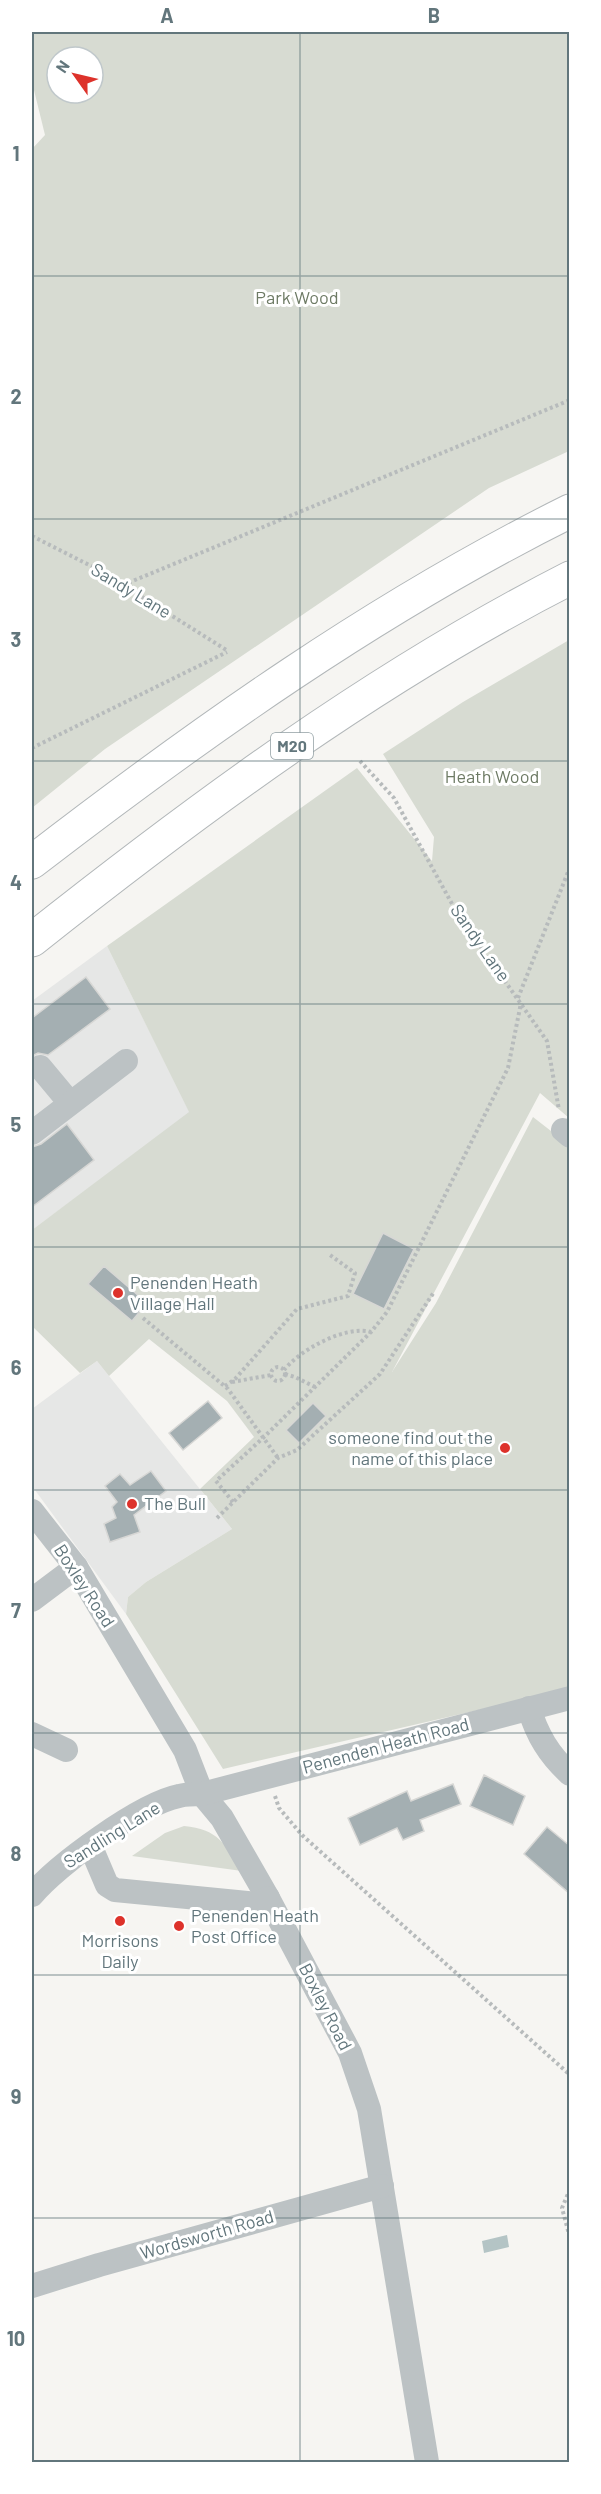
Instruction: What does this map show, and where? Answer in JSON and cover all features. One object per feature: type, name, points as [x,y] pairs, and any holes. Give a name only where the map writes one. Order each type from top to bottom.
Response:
[{"type":"highway","points":[[32,862],[198,739],[314,658],[462,567],[570,511]]},
{"type":"highway","name":"M20","points":[[32,940],[186,822],[365,696],[485,623],[570,578]]},
{"type":"street","points":[[32,1133],[126,1061]]},
{"type":"street","points":[[40,1067],[70,1103]]},
{"type":"street","name":"Boxley Road","points":[[32,1511],[75,1567],[185,1750],[202,1794],[222,1818],[268,1898],[350,2053],[369,2109],[427,2463]]},
{"type":"street","points":[[32,1600],[75,1567]]},
{"type":"street","name":"Penenden Heath Road","points":[[202,1794],[570,1698]]},
{"type":"street","points":[[529,1708],[547,1750],[570,1774]]},
{"type":"street","points":[[32,1734],[66,1750]]},
{"type":"street","name":"Sandling Lane","points":[[32,1894],[64,1864],[90,1845],[159,1803],[179,1796],[202,1794]]},
{"type":"street","points":[[90,1845],[108,1885],[115,1890],[258,1904],[268,1898]]},
{"type":"street","name":"Wordsworth Road","points":[[32,2286],[382,2186]]},
{"type":"path","points":[[123,585],[570,400]]},
{"type":"path","name":"Sandy Lane","points":[[32,536],[99,570],[228,651],[32,748]]},
{"type":"path","name":"Sandy Lane","points":[[360,761],[394,798],[457,913],[547,1041],[566,1133]]},
{"type":"path","points":[[233,1502],[216,1481],[315,1387],[387,1312],[508,1068],[519,1001],[570,867]]},
{"type":"path","points":[[225,1386],[297,1309],[348,1296],[355,1273],[330,1255]]},
{"type":"path","points":[[217,1518],[278,1458],[297,1450],[380,1374],[434,1292]]},
{"type":"path","points":[[143,1318],[225,1386],[278,1458]]},
{"type":"path","points":[[272,1375],[274,1379],[280,1381],[292,1360],[305,1350],[351,1331],[370,1332]]},
{"type":"path","points":[[272,1375],[276,1368],[315,1387]]},
{"type":"path","points":[[231,1382],[272,1375]]},
{"type":"path","points":[[279,1808],[302,1835],[570,2075]]},
{"type":"path","points":[[570,2189],[562,2208],[570,2238]]},
{"type":"shaded area","points":[[107,946],[190,1113],[32,1230],[32,1001]]},
{"type":"shaded area","points":[[97,1361],[232,1529],[146,1582],[128,1597],[126,1614],[32,1486],[32,1409]]},
{"type":"shaded area","points":[[507,2235],[509,2247],[484,2253],[482,2241]]},
{"type":"green space","name":"Park Wood","points":[[32,32],[570,32],[569,451],[489,488],[105,749],[32,808],[32,149],[45,135],[32,82]]},
{"type":"green space","name":"Heath Wood","points":[[569,640],[569,1118],[540,1093],[392,1372],[436,1303],[533,1117],[569,1145],[569,1689],[223,1769],[126,1614],[128,1597],[146,1582],[232,1529],[200,1489],[254,1437],[227,1401],[149,1339],[109,1376],[97,1361],[80,1373],[32,1326],[32,1230],[189,1112],[107,946],[357,768],[432,861],[434,837],[383,754],[463,702]]},
{"type":"green space","points":[[184,1826],[213,1834],[231,1853],[242,1871],[132,1856],[165,1833]]},
{"type":"building","points":[[86,977],[110,1009],[48,1055],[38,1053],[32,1056],[32,1018]]},
{"type":"building","points":[[67,1124],[94,1160],[32,1207],[32,1147],[41,1144]]},
{"type":"building","points":[[383,1233],[414,1249],[384,1309],[353,1294]]},
{"type":"building","name":"Penenden Heath Village Hall","points":[[104,1266],[147,1303],[132,1321],[88,1284]]},
{"type":"building","points":[[208,1401],[222,1418],[183,1450],[169,1433]]},
{"type":"building","points":[[313,1403],[326,1416],[299,1443],[286,1430]]},
{"type":"building","name":"The Bull","points":[[151,1471],[166,1491],[134,1515],[140,1532],[110,1542],[104,1524],[116,1518],[112,1507],[117,1502],[105,1486],[120,1474],[130,1485]]},
{"type":"building","points":[[484,1775],[525,1796],[513,1825],[470,1806]]},
{"type":"building","points":[[453,1784],[461,1804],[420,1820],[424,1831],[403,1840],[397,1828],[360,1845],[348,1818],[407,1791],[411,1801]]},
{"type":"building","points":[[547,1827],[570,1846],[570,1894],[524,1854]]},
{"type":"place","name":"Penenden Heath Village Hall","points":[[118,1293]]},
{"type":"place","name":"someone find out the name of this place","points":[[505,1448]]},
{"type":"place","name":"The Bull","points":[[132,1504]]},
{"type":"place","name":"Morrisons Daily","points":[[120,1921]]},
{"type":"place","name":"Penenden Heath Post Office","points":[[179,1926]]}]
